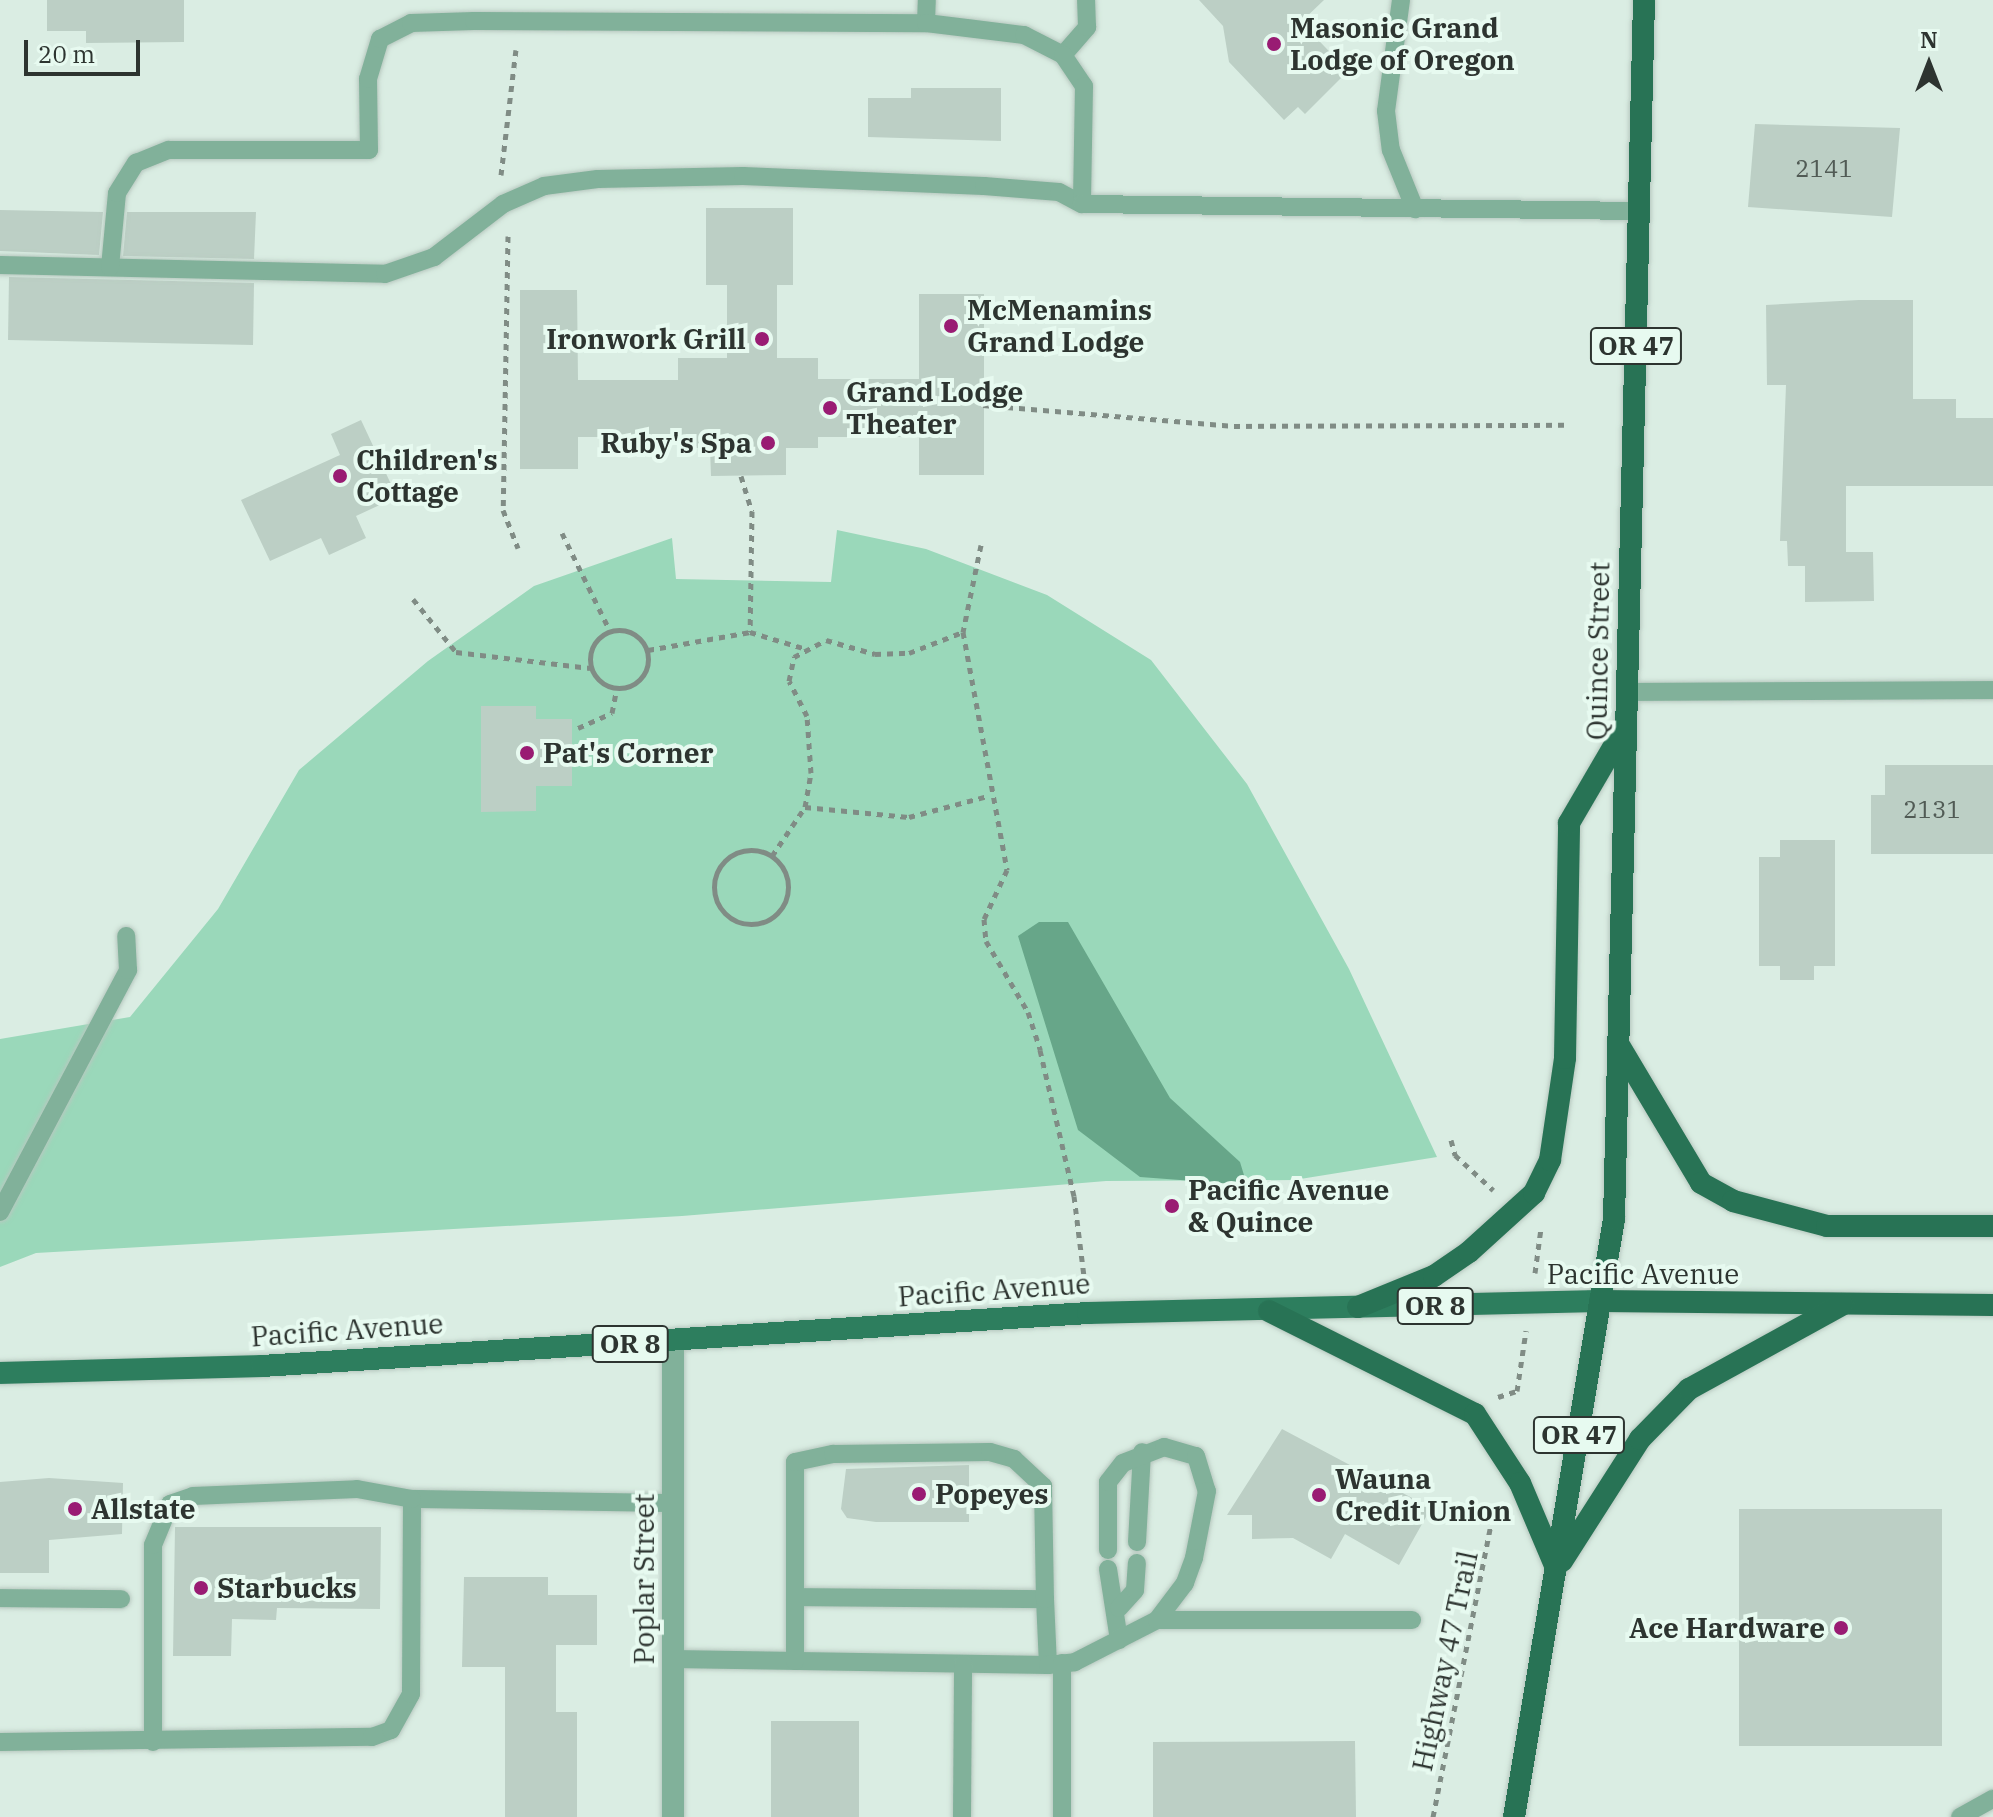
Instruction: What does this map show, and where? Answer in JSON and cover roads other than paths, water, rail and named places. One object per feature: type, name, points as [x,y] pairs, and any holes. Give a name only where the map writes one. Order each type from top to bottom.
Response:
[{"type":"highway","name":"Quince Street","points":[[1600,1301],[1614,1219],[1644,0]]},
{"type":"highway","points":[[1358,1307],[1434,1276],[1469,1252],[1534,1193],[1545,1171],[1561,1124],[1569,823],[1627,724]]},
{"type":"highway","points":[[1618,1044],[1701,1183],[1733,1201],[1827,1226],[1993,1226]]},
{"type":"highway","name":"Pacific Avenue","points":[[1600,1301],[1993,1305]]},
{"type":"highway","name":"OR 47","points":[[1514,1817],[1600,1301]]},
{"type":"highway","points":[[1557,1569],[1640,1439],[1689,1389],[1842,1305]]},
{"type":"highway","points":[[1269,1311],[1475,1414],[1514,1471],[1557,1569]]},
{"type":"main road","name":"Pacific Avenue","points":[[0,1373],[262,1366],[1088,1313],[1600,1301]]},
{"type":"street","name":"Poplar Street","points":[[673,1341],[673,1817]]},
{"type":"lane","points":[[926,23],[927,0]]},
{"type":"lane","points":[[1063,55],[1087,27],[1086,0]]},
{"type":"lane","points":[[1401,0],[1386,111],[1391,150],[1415,209]]},
{"type":"lane","points":[[110,267],[117,193],[136,163],[169,150],[369,150],[368,79],[380,39],[411,23],[926,23],[1024,35],[1063,55],[1084,86],[1082,204]]},
{"type":"lane","points":[[0,265],[385,274],[434,257],[503,204],[544,186],[598,179],[743,176],[999,187],[1059,192],[1082,204],[1639,211]]},
{"type":"lane","points":[[1627,692],[1993,690]]},
{"type":"lane","points":[[0,1212],[128,970],[126,936]]},
{"type":"lane","points":[[673,1659],[1055,1664],[1119,1640],[1157,1620],[1185,1583],[1207,1491],[1196,1456],[1164,1447],[1142,1452],[1108,1482],[1108,1550]]},
{"type":"lane","points":[[795,1661],[795,1462],[833,1454],[990,1452],[1014,1459],[1043,1486],[1045,1599],[1055,1664],[1062,1817]]},
{"type":"lane","points":[[1137,1542],[1142,1452]]},
{"type":"lane","points":[[153,1742],[153,1545],[170,1504],[193,1496],[357,1489],[412,1499],[674,1503]]},
{"type":"lane","points":[[0,1742],[350,1742],[391,1730],[411,1694],[412,1499]]},
{"type":"lane","points":[[1119,1608],[1135,1590],[1137,1563]]},
{"type":"lane","points":[[1108,1569],[1119,1608],[1119,1640]]},
{"type":"lane","points":[[795,1597],[1045,1599]]},
{"type":"lane","points":[[0,1598],[121,1599]]},
{"type":"lane","points":[[1157,1620],[1412,1620]]},
{"type":"lane","points":[[962,1817],[963,1664]]},
{"type":"lane","points":[[1960,1817],[1993,1799]]},
{"type":"place","name":"Masonic Grand Lodge of Oregon","points":[[1274,44]]},
{"type":"place","name":"McMenamins Grand Lodge","points":[[951,326]]},
{"type":"place","name":"Ironwork Grill","points":[[762,339]]},
{"type":"place","name":"Grand Lodge Theater","points":[[830,408]]},
{"type":"place","name":"Ruby's Spa","points":[[768,443]]},
{"type":"place","name":"Children's Cottage","points":[[340,476]]},
{"type":"place","name":"Pat's Corner","points":[[527,753]]},
{"type":"place","name":"Pacific Avenue & Quince","points":[[1172,1206]]},
{"type":"place","name":"Popeyes","points":[[919,1494]]},
{"type":"place","name":"Wauna Credit Union","points":[[1319,1495]]},
{"type":"place","name":"Allstate","points":[[75,1509]]},
{"type":"place","name":"Starbucks","points":[[201,1588]]},
{"type":"place","name":"Ace Hardware","points":[[1841,1628]]}]
